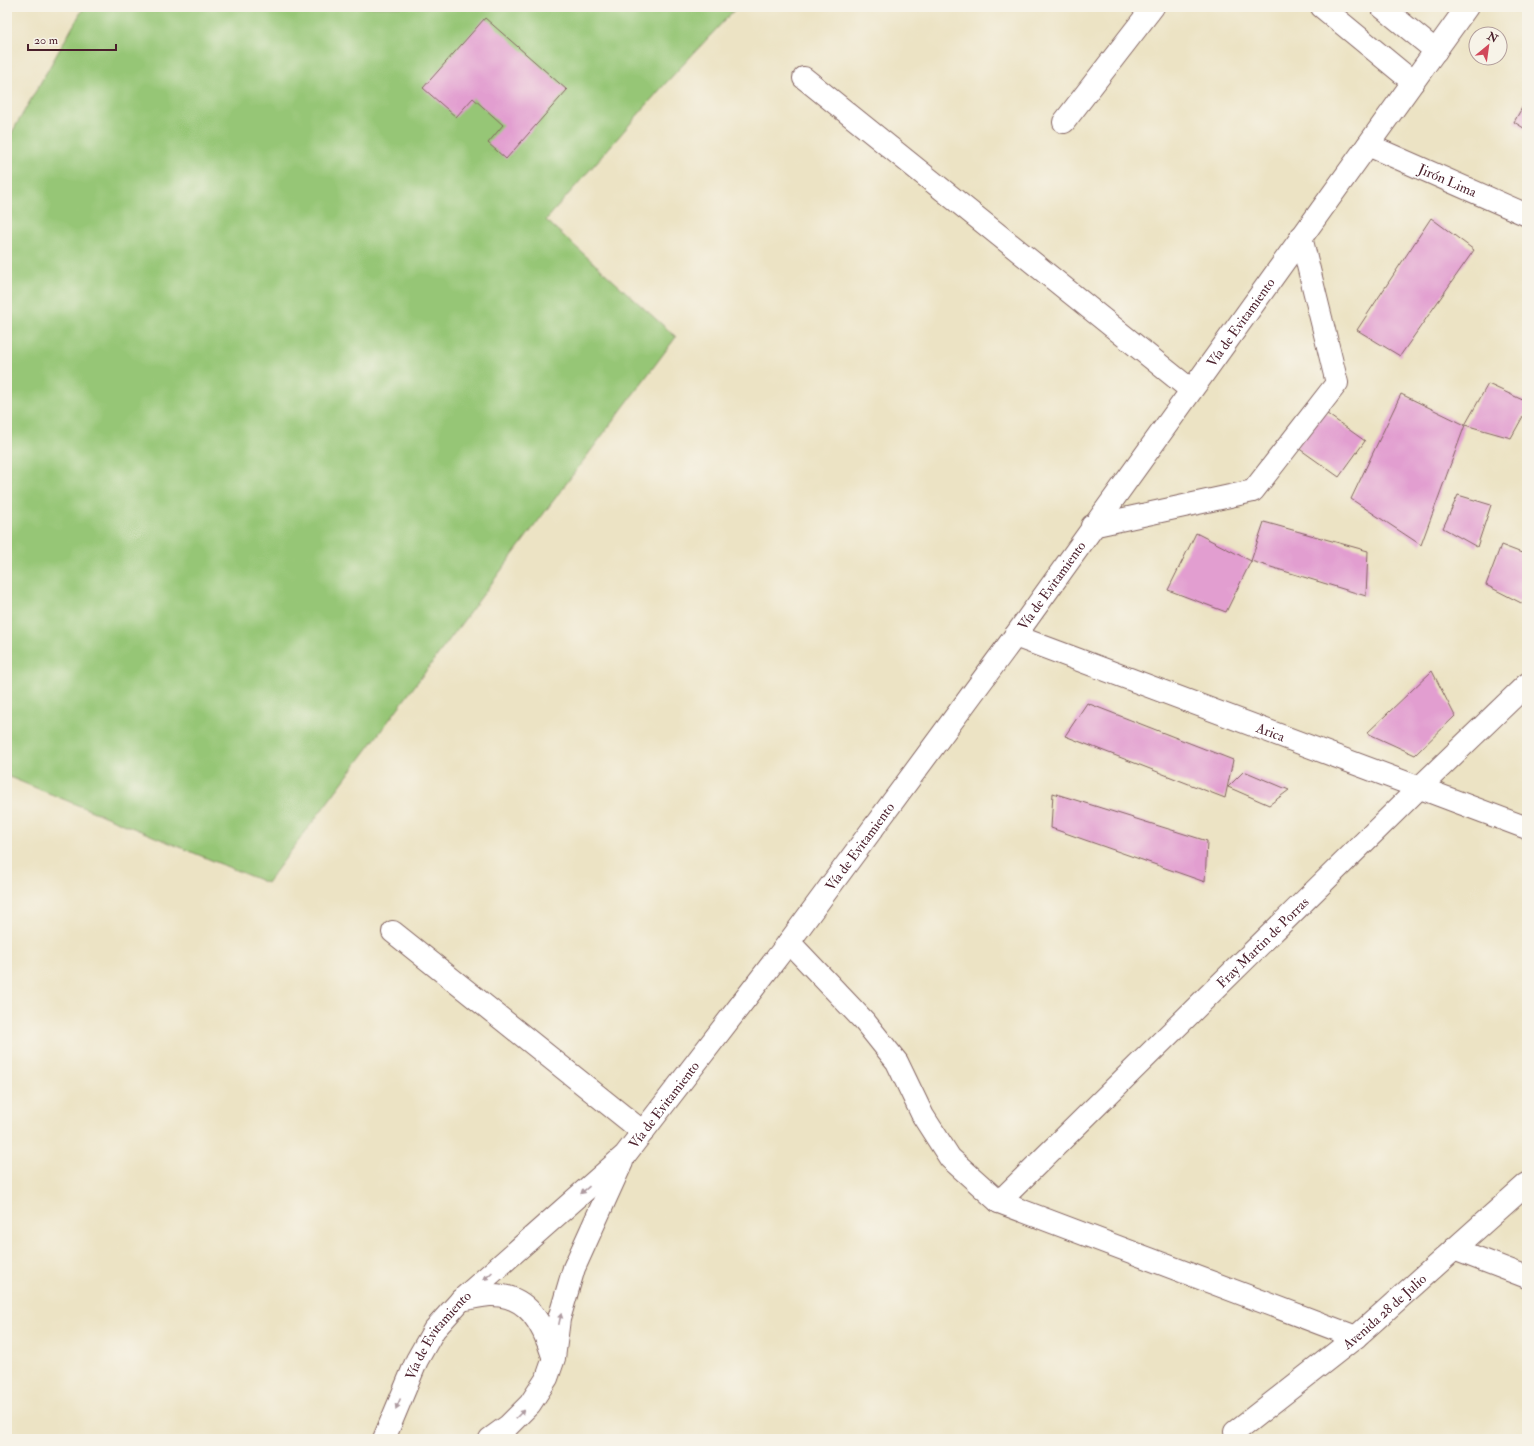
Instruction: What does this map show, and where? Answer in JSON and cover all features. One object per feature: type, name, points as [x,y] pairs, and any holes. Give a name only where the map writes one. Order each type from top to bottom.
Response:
[{"type":"main road","points":[[1064,122],[1153,7]]},
{"type":"main road","points":[[1322,7],[1413,82]]},
{"type":"main road","points":[[1382,7],[1436,51]]},
{"type":"main road","name":"Vía de Evitamiento","points":[[384,1439],[417,1360],[434,1330],[461,1300],[625,1155],[643,1132],[789,942],[1014,636],[1467,7]]},
{"type":"main road","points":[[804,78],[1191,390]]},
{"type":"main road","name":"Jirón Lima","points":[[1368,145],[1527,215]]},
{"type":"main road","points":[[1092,526],[1253,491],[1337,383],[1301,237]]},
{"type":"main road","name":"Arica","points":[[1014,636],[1527,828]]},
{"type":"main road","name":"Fray Martin de Porras","points":[[1000,1202],[1419,788],[1527,684]]},
{"type":"main road","points":[[393,932],[643,1132]]},
{"type":"main road","points":[[789,942],[865,1022],[897,1062],[923,1116],[950,1158],[1000,1202],[1356,1337]]},
{"type":"main road","name":"Vía de Evitamiento","points":[[490,1439],[508,1426],[530,1404],[547,1378],[554,1358],[560,1320],[574,1268],[625,1155]]},
{"type":"main road","name":"Avenida 28 de Julio","points":[[1236,1432],[1356,1337],[1527,1184]]},
{"type":"main road","points":[[1454,1249],[1527,1277]]},
{"type":"main road","points":[[461,1300],[490,1295],[514,1299],[534,1313],[546,1333],[554,1358]]},
{"type":"green space","points":[[84,7],[737,7],[664,85],[546,220],[676,337],[267,883],[7,776],[7,141]]},
{"type":"building","points":[[485,18],[567,90],[506,159],[488,143],[503,125],[473,98],[456,117],[423,88]]},
{"type":"building","points":[[1527,99],[1527,130],[1514,122]]},
{"type":"building","points":[[1431,218],[1474,250],[1400,356],[1357,330]]},
{"type":"building","points":[[1488,384],[1527,402],[1527,409],[1511,438],[1465,425]]},
{"type":"building","points":[[1401,394],[1465,425],[1421,545],[1351,499]]},
{"type":"building","points":[[1309,401],[1365,441],[1339,477],[1284,438]]},
{"type":"building","points":[[1458,495],[1491,505],[1477,547],[1443,528]]},
{"type":"building","points":[[1264,522],[1368,551],[1366,596],[1251,561]]},
{"type":"building","points":[[1196,533],[1251,561],[1226,612],[1168,590]]},
{"type":"building","points":[[1501,545],[1527,555],[1527,606],[1486,585]]},
{"type":"building","points":[[1432,671],[1455,716],[1415,755],[1367,733]]},
{"type":"building","points":[[1087,703],[1233,760],[1225,798],[1065,736]]},
{"type":"building","points":[[1244,771],[1289,790],[1269,805],[1228,787]]},
{"type":"building","points":[[1053,793],[1207,841],[1205,882],[1051,828]]}]
